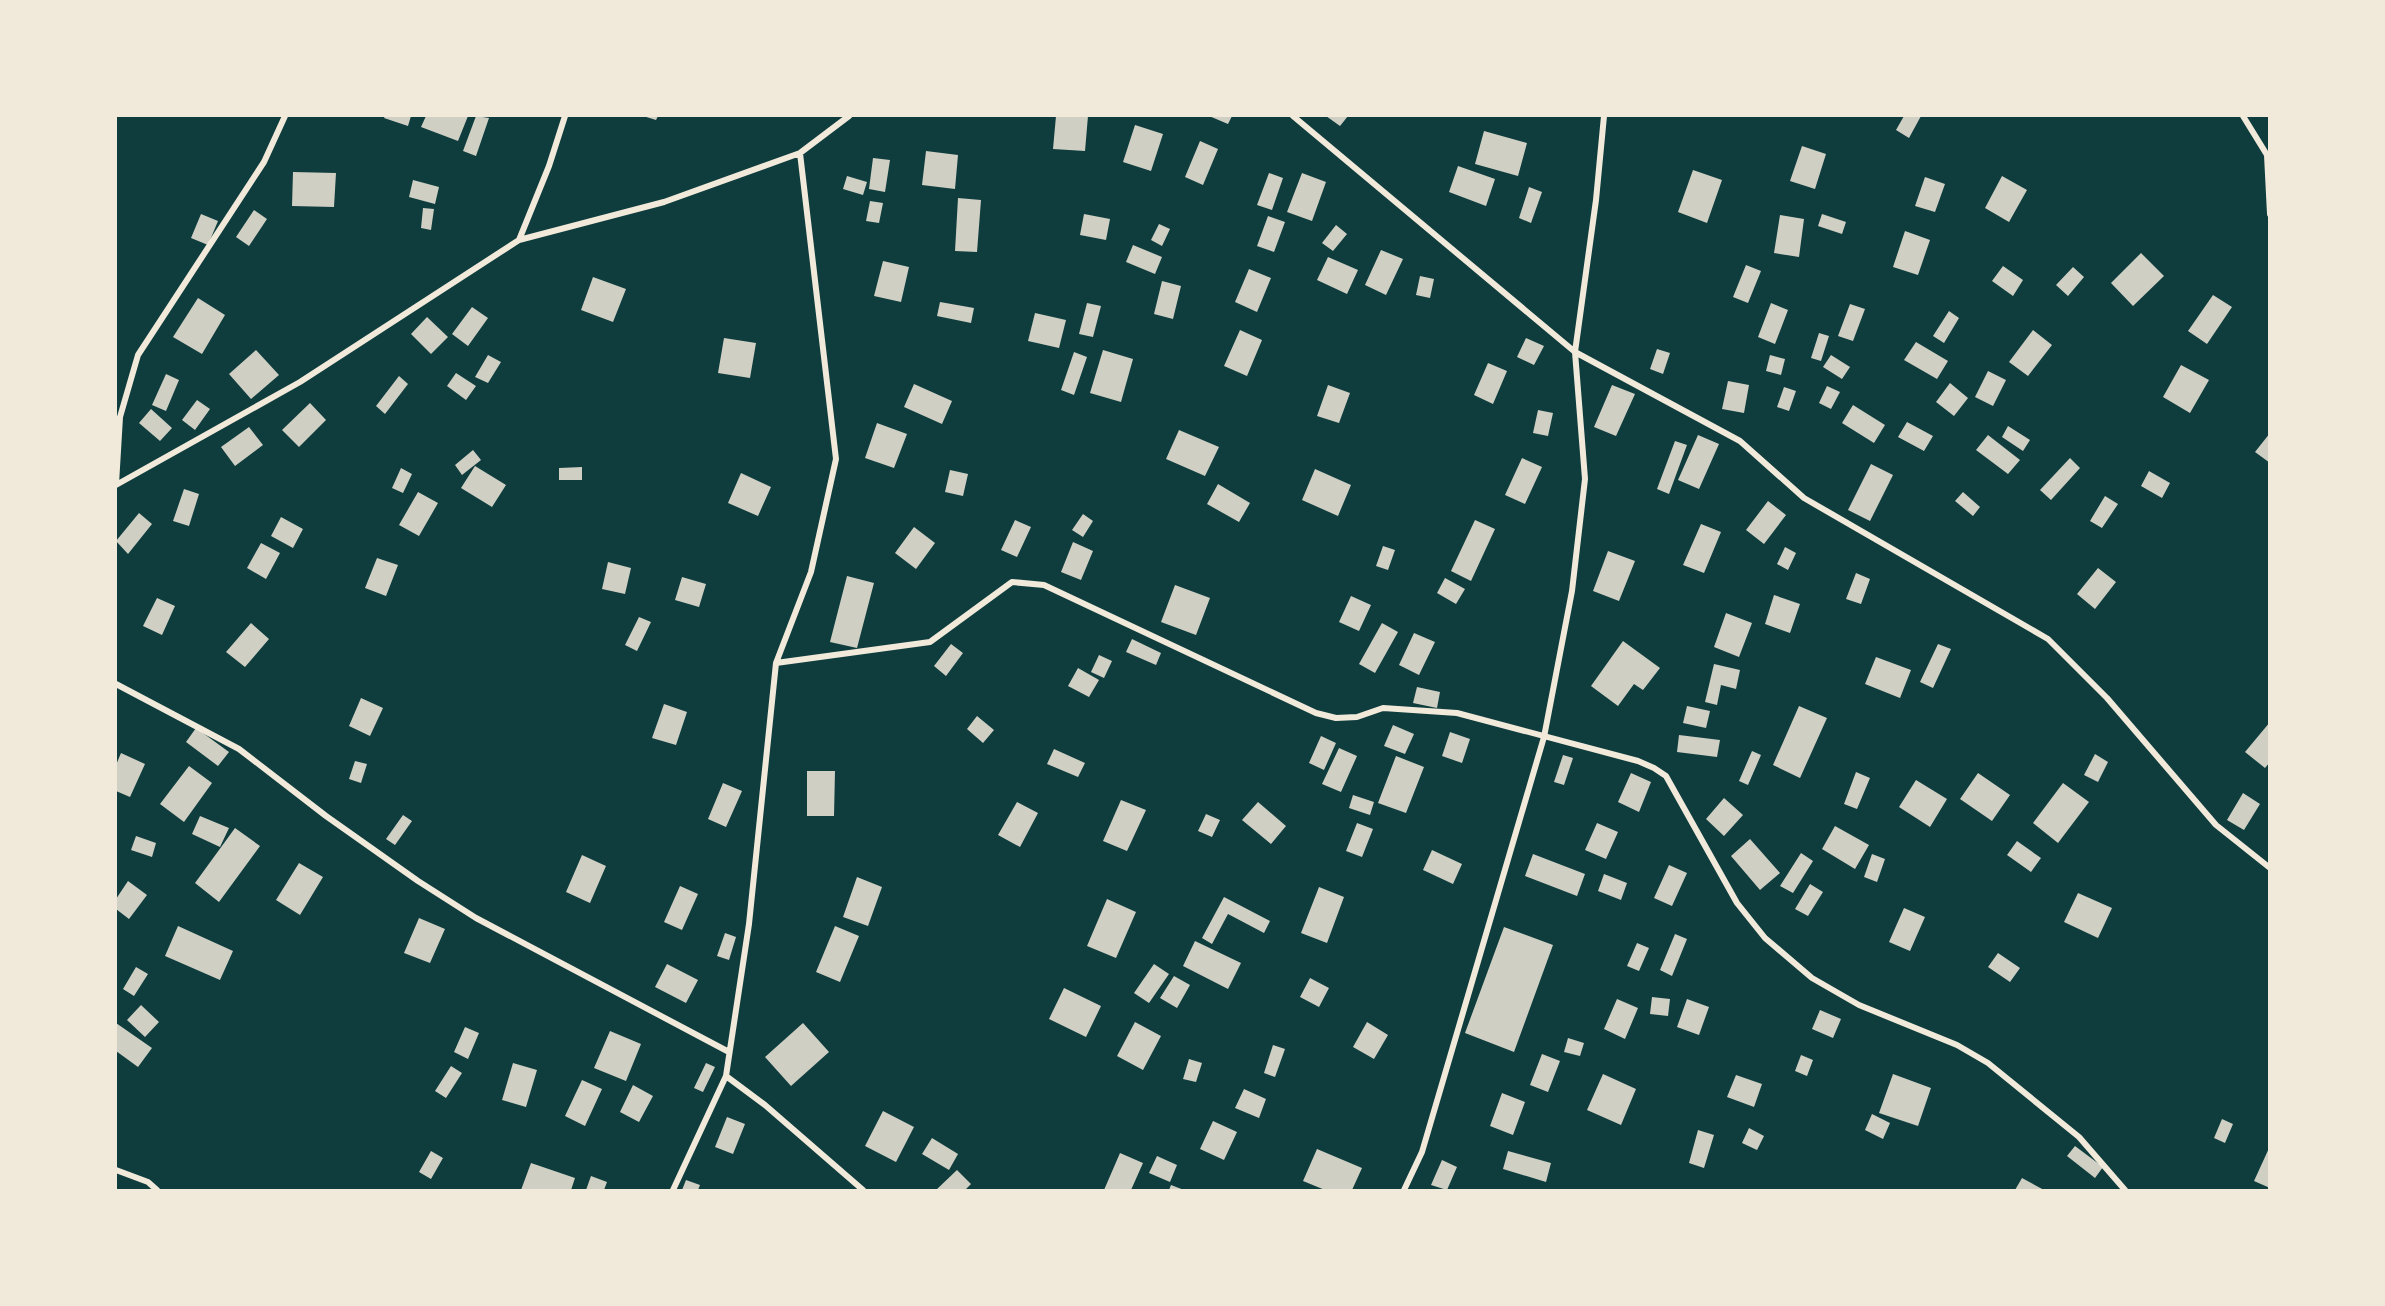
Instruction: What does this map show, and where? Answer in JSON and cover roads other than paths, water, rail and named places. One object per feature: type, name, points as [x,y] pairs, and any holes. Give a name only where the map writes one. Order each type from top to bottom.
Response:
[{"type":"street","points":[[116,484],[120,417],[138,355],[264,162],[285,116]]},
{"type":"street","points":[[519,240],[549,166],[565,116]]},
{"type":"street","points":[[116,484],[300,382],[519,240],[664,202],[800,153],[849,116]]},
{"type":"street","points":[[1293,116],[1575,352],[1740,441],[1804,498],[2048,639],[2107,698],[2216,825],[2270,868]]},
{"type":"street","points":[[1404,1191],[1422,1152],[1544,737],[1572,591],[1585,479],[1575,352],[1596,200],[1604,116]]},
{"type":"street","points":[[2243,116],[2267,155],[2270,214]]},
{"type":"street","points":[[674,1191],[726,1076],[749,924],[776,663],[811,572],[836,459],[800,153]]},
{"type":"street","points":[[776,663],[930,642],[1012,582],[1029,583],[1044,585],[1316,713],[1336,718],[1357,717],[1383,708],[1457,713],[1638,761],[1666,776],[1737,903],[1766,938],[1812,978],[1859,1005],[1957,1045],[1988,1063],[2079,1137],[2125,1191]]},
{"type":"street","points":[[116,684],[239,749],[326,816],[418,881],[476,918],[729,1052]]},
{"type":"street","points":[[726,1076],[765,1105],[862,1191]]},
{"type":"street","points":[[116,1170],[148,1182],[157,1191]]}]
